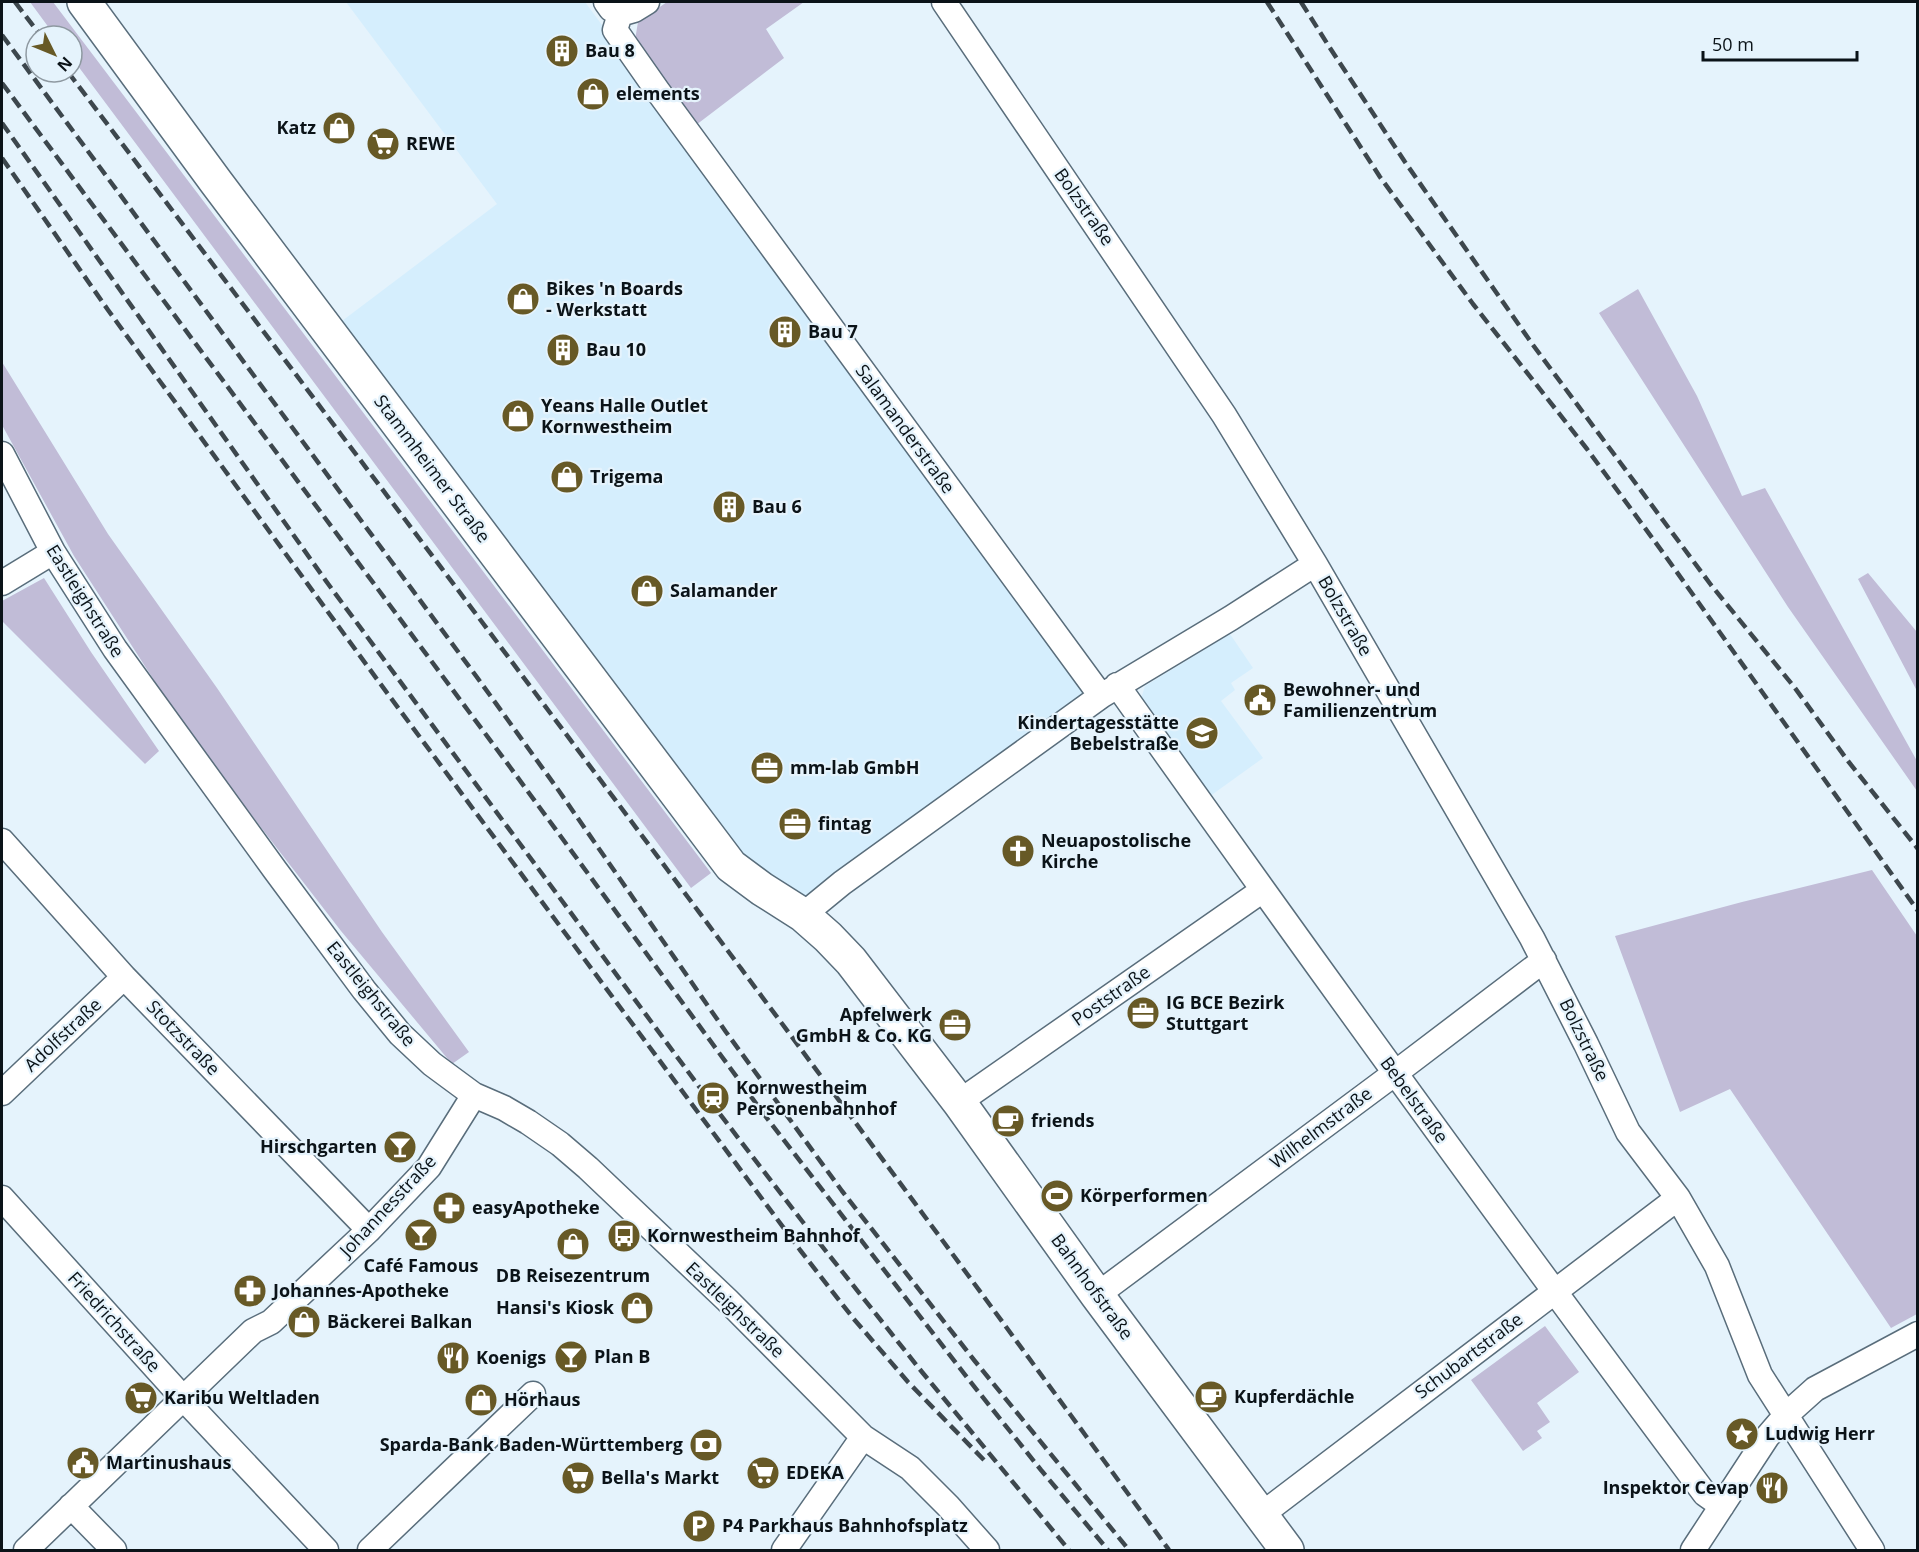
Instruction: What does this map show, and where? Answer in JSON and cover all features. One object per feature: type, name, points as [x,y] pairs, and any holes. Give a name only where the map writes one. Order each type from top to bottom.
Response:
[{"type":"main road","name":"Stammheimer Straße","points":[[84,2],[216,182],[731,866],[803,915]]},
{"type":"main road","name":"Bahnhofstraße","points":[[803,915],[851,961],[958,1102],[1097,1295],[1287,1551]]},
{"type":"street","points":[[613,8],[634,10],[647,2]]},
{"type":"street","name":"Bolzstraße","points":[[944,2],[1224,415],[1315,564],[1544,960],[1628,1132],[1678,1198],[1717,1266],[1760,1374],[1872,1551]]},
{"type":"street","name":"Salamanderstraße","points":[[613,8],[615,30],[664,100],[1109,690]]},
{"type":"street","name":"Eastleighstraße","points":[[2,454],[53,552],[115,649],[364,990],[400,1034],[432,1064],[474,1095],[528,1122],[567,1150],[727,1300],[863,1437],[910,1468],[948,1506],[987,1551]]},
{"type":"street","points":[[2,583],[53,552]]},
{"type":"street","points":[[803,915],[842,883],[1109,690],[1315,564]]},
{"type":"street","name":"Bebelstraße","points":[[1109,690],[1263,890],[1394,1074],[1705,1494],[1722,1506]]},
{"type":"street","name":"Stotzstraße","points":[[2,841],[124,977],[369,1230]]},
{"type":"street","name":"Poststraße","points":[[958,1102],[1263,890]]},
{"type":"street","name":"Wilhelmstraße","points":[[1097,1295],[1544,960]]},
{"type":"street","name":"Adolfstraße","points":[[2,1093],[124,977]]},
{"type":"street","name":"Johannesstraße","points":[[26,1551],[254,1331],[271,1322],[369,1230],[429,1167],[474,1095]]},
{"type":"street","name":"Friedrichstraße","points":[[2,1198],[183,1398],[326,1551]]},
{"type":"street","name":"Schubartstraße","points":[[1261,1515],[1678,1198]]},
{"type":"street","points":[[1693,1551],[1767,1437],[1785,1415],[1815,1389],[1917,1334]]},
{"type":"street","points":[[370,1551],[533,1394]]},
{"type":"street","points":[[784,1551],[863,1437]]},
{"type":"street","points":[[71,1506],[114,1551]]},
{"type":"shaded area","points":[[30,2],[53,2],[70,24],[46,24]]},
{"type":"shaded area","points":[[346,2],[585,2],[1102,702],[794,910],[735,862],[338,324],[497,204]]},
{"type":"shaded area","points":[[667,2],[804,2],[766,29],[784,58],[696,125],[635,40],[638,22]]},
{"type":"shaded area","points":[[84,43],[711,873],[691,888],[84,74]]},
{"type":"shaded area","points":[[1638,289],[1697,396],[1742,496],[1765,488],[1917,761],[1917,791],[1788,607],[1599,313]]},
{"type":"shaded area","points":[[2,362],[108,534],[217,688],[382,932],[469,1052],[452,1064],[341,931],[188,733],[74,556],[2,425]]},
{"type":"shaded area","points":[[1868,573],[1917,632],[1917,691],[1858,579]]},
{"type":"shaded area","points":[[44,578],[91,652],[159,751],[145,764],[2,621],[2,601]]},
{"type":"shaded area","name":"Kindertagesstätte Bebelstraße","points":[[1230,634],[1253,668],[1231,683],[1235,690],[1221,701],[1263,758],[1206,799],[1141,699],[1145,686]]},
{"type":"shaded area","points":[[1872,870],[1917,936],[1917,1314],[1891,1328],[1730,1089],[1680,1112],[1615,936]]},
{"type":"shaded area","points":[[1545,1326],[1579,1372],[1537,1403],[1550,1422],[1537,1431],[1542,1438],[1523,1451],[1471,1380]]},
{"type":"railway","points":[[15,2],[32,24]]},
{"type":"railway","points":[[1267,2],[1380,177],[1473,304],[1587,449],[1664,554],[1918,911]]},
{"type":"railway","points":[[1301,2],[1405,162],[1533,345],[1711,585],[1795,688],[1848,761],[1918,849]]},
{"type":"railway","points":[[2,35],[479,680],[726,1032],[842,1191],[974,1360],[1129,1550]]},
{"type":"railway","points":[[2,83],[510,767],[766,1117],[969,1380],[1108,1550]]},
{"type":"railway","points":[[77,84],[760,993],[1169,1550]]},
{"type":"railway","points":[[2,123],[326,581],[706,1096],[922,1372],[1069,1550]]},
{"type":"railway","points":[[2,158],[108,310],[379,682],[800,1250],[853,1318],[908,1382],[984,1460]]},
{"type":"place","name":"Bau 8","points":[[562,51]]},
{"type":"place","name":"elements","points":[[593,94]]},
{"type":"place","name":"Katz","points":[[339,128]]},
{"type":"place","name":"REWE","points":[[383,144]]},
{"type":"place","name":"Bikes 'n Boards - Werkstatt","points":[[523,299]]},
{"type":"place","name":"Bau 7","points":[[785,332]]},
{"type":"place","name":"Bau 10","points":[[563,350]]},
{"type":"place","name":"Yeans Halle Outlet Kornwestheim","points":[[518,416]]},
{"type":"place","name":"Trigema","points":[[567,477]]},
{"type":"place","name":"Bau 6","points":[[729,507]]},
{"type":"place","name":"Salamander","points":[[647,591]]},
{"type":"place","name":"Bewohner- und Familienzentrum","points":[[1260,700]]},
{"type":"place","name":"Kindertagesstätte Bebelstraße","points":[[1202,733]]},
{"type":"place","name":"mm-lab GmbH","points":[[767,768]]},
{"type":"place","name":"fintag","points":[[795,824]]},
{"type":"place","name":"Neuapostolische Kirche","points":[[1018,851]]},
{"type":"place","name":"IG BCE Bezirk Stuttgart","points":[[1143,1013]]},
{"type":"place","name":"Apfelwerk GmbH & Co. KG","points":[[955,1025]]},
{"type":"place","name":"Kornwestheim Personenbahnhof","points":[[713,1098]]},
{"type":"place","name":"friends","points":[[1008,1121]]},
{"type":"place","name":"Hirschgarten","points":[[400,1147]]},
{"type":"place","name":"Körperformen","points":[[1057,1196]]},
{"type":"place","name":"easyApotheke","points":[[449,1208]]},
{"type":"place","name":"Café Famous","points":[[421,1235]]},
{"type":"place","name":"Kornwestheim Bahnhof","points":[[624,1236]]},
{"type":"place","name":"DB Reisezentrum","points":[[573,1244]]},
{"type":"place","name":"Johannes-Apotheke","points":[[250,1291]]},
{"type":"place","name":"Hansi's Kiosk","points":[[637,1308]]},
{"type":"place","name":"Bäckerei Balkan","points":[[304,1322]]},
{"type":"place","name":"Plan B","points":[[571,1357]]},
{"type":"place","name":"Koenigs","points":[[453,1358]]},
{"type":"place","name":"Kupferdächle","points":[[1211,1397]]},
{"type":"place","name":"Karibu Weltladen","points":[[141,1398]]},
{"type":"place","name":"Hörhaus","points":[[481,1400]]},
{"type":"place","name":"Ludwig Herr","points":[[1742,1434]]},
{"type":"place","name":"Sparda-Bank Baden-Württemberg","points":[[706,1445]]},
{"type":"place","name":"Martinushaus","points":[[83,1463]]},
{"type":"place","name":"EDEKA","points":[[763,1473]]},
{"type":"place","name":"Bella's Markt","points":[[578,1478]]},
{"type":"place","name":"Inspektor Cevap","points":[[1772,1488]]},
{"type":"place","name":"P4 Parkhaus Bahnhofsplatz","points":[[699,1526]]}]
